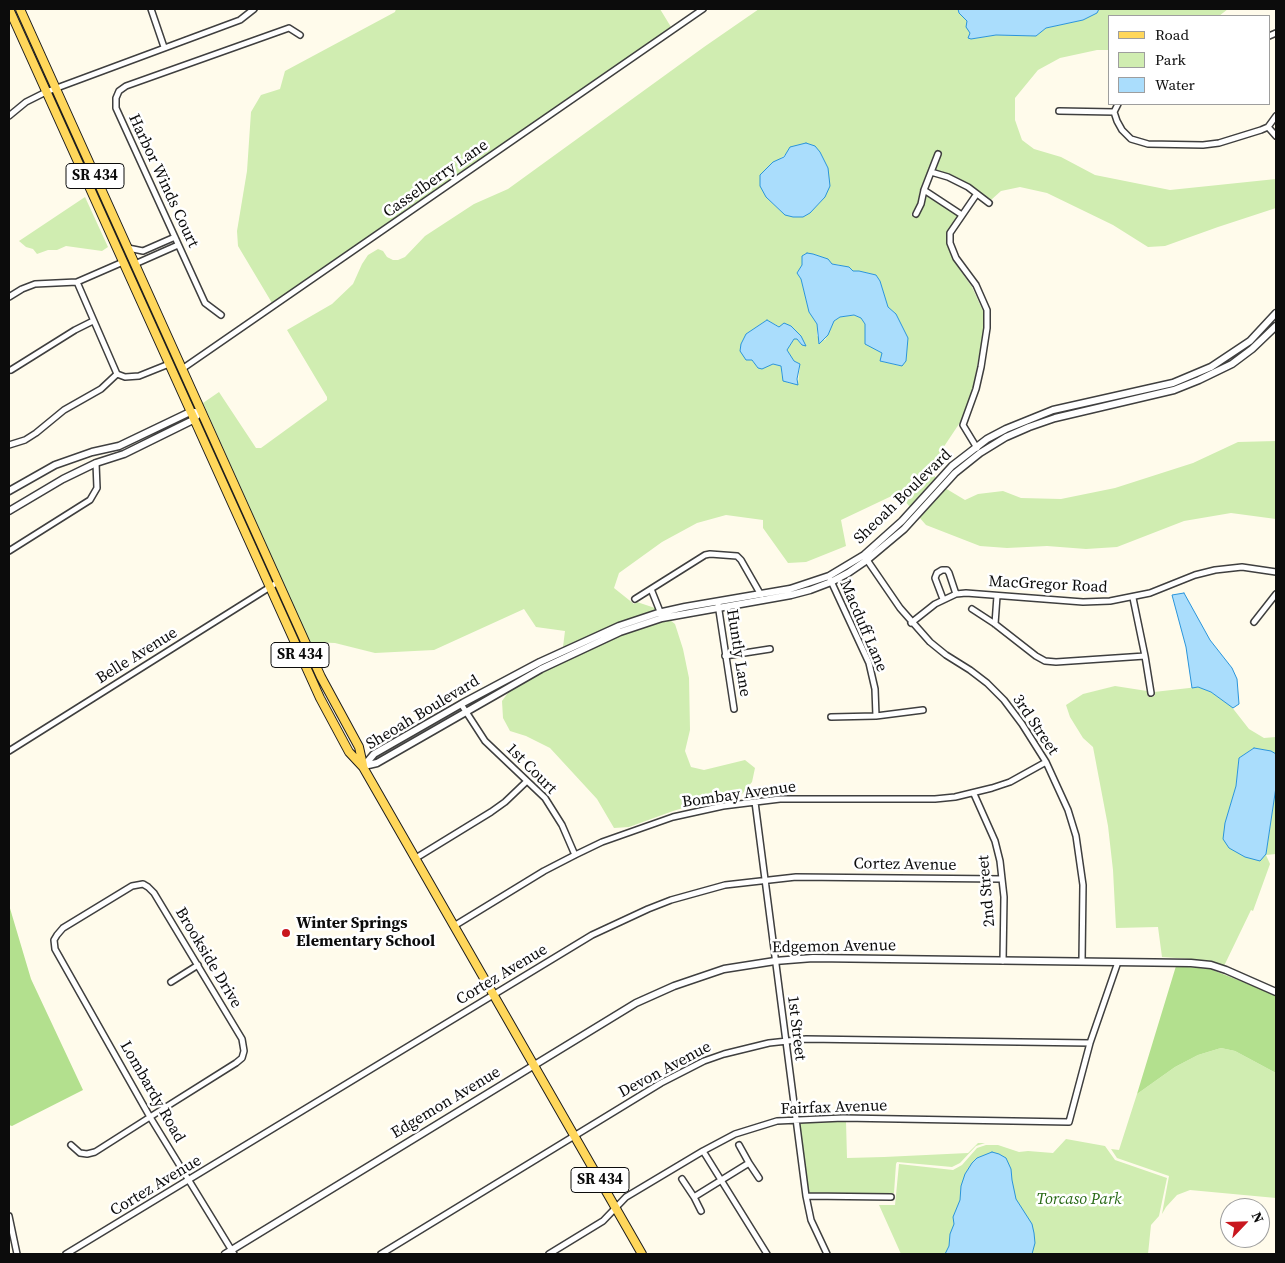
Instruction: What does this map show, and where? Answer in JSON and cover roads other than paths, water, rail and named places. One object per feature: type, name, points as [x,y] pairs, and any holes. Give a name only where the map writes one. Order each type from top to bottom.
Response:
[{"type":"main road","name":"SR 434","points":[[9,9],[246,537],[329,716],[349,752],[363,767],[416,858],[642,1254]]},
{"type":"main road","name":"SR 434","points":[[20,9],[321,677],[359,747],[363,767]]},
{"type":"main road","points":[[117,249],[125,258],[135,264]]},
{"type":"main road","points":[[123,262],[130,265],[141,277]]},
{"type":"main road","points":[[246,537],[265,553]]},
{"type":"street","points":[[151,9],[164,47]]},
{"type":"street","points":[[9,116],[26,102],[46,92],[240,20],[254,9]]},
{"type":"street","name":"Casselberry Lane","points":[[182,369],[703,9]]},
{"type":"street","name":"Harbor Winds Court","points":[[222,315],[205,303],[116,108],[116,98],[119,91],[126,86],[289,28],[300,35]]},
{"type":"street","points":[[1118,105],[1114,112],[1122,130],[1131,139],[1148,144],[1203,145],[1219,143],[1268,127],[1276,116]]},
{"type":"street","points":[[1059,111],[1114,112]]},
{"type":"street","points":[[1268,127],[1276,136]]},
{"type":"street","points":[[916,214],[938,154]]},
{"type":"street","points":[[931,172],[948,177],[968,187],[976,195],[989,203]]},
{"type":"street","points":[[924,190],[962,215]]},
{"type":"street","points":[[976,195],[950,233],[950,244],[956,258],[976,285],[987,310],[987,328],[981,367],[976,389],[963,426],[978,450]]},
{"type":"street","points":[[128,248],[143,251],[174,237]]},
{"type":"street","points":[[156,245],[159,253]]},
{"type":"street","points":[[135,264],[178,245]]},
{"type":"street","points":[[9,297],[35,284],[77,282],[123,262]]},
{"type":"street","points":[[77,282],[117,374],[125,377],[139,376],[169,364]]},
{"type":"street","name":"Sheoah Boulevard","points":[[718,605],[848,574],[904,529],[978,450],[1037,424],[1090,409],[1174,390],[1214,374],[1252,349],[1274,324],[1276,313]]},
{"type":"street","points":[[11,370],[93,321]]},
{"type":"street","points":[[9,445],[25,440],[36,433],[64,410],[101,389],[117,374]]},
{"type":"street","points":[[9,510],[63,478],[96,463],[124,454],[201,411]]},
{"type":"street","points":[[9,491],[55,465],[92,452],[120,446],[192,416]]},
{"type":"street","points":[[9,551],[90,500],[97,488],[96,463]]},
{"type":"street","points":[[635,599],[705,555],[734,555],[741,560],[761,595]]},
{"type":"street","name":"3rd Street","points":[[866,558],[912,623],[930,642],[987,683],[1004,700],[1046,762],[1068,810],[1076,836],[1083,885],[1082,961]]},
{"type":"street","name":"MacGregor Road","points":[[912,623],[943,600],[956,594],[966,593],[1083,602],[1110,601],[1150,594],[1195,575],[1215,570],[1242,567],[1276,572]]},
{"type":"street","points":[[943,600],[935,578],[938,572],[942,570],[947,570],[950,573],[956,594]]},
{"type":"street","name":"Sheoah Boulevard","points":[[363,767],[374,754],[461,704],[540,662],[618,626],[662,615],[791,595],[810,590],[830,579]]},
{"type":"street","name":"Macduff Lane","points":[[830,579],[868,663],[875,689],[876,716]]},
{"type":"street","name":"Belle Avenue","points":[[9,751],[278,582]]},
{"type":"street","points":[[651,589],[662,615]]},
{"type":"street","points":[[1254,622],[1276,594]]},
{"type":"street","points":[[996,624],[997,596]]},
{"type":"street","points":[[1133,598],[1151,693]]},
{"type":"street","name":"Huntly Lane","points":[[718,605],[734,709]]},
{"type":"street","points":[[972,609],[996,624],[1045,661],[1056,662],[1145,656]]},
{"type":"street","name":"Sheoah Boulevard","points":[[363,767],[377,763],[541,668],[662,615]]},
{"type":"street","points":[[725,656],[770,649]]},
{"type":"street","name":"1st Court","points":[[461,704],[485,741],[545,798],[576,855]]},
{"type":"street","points":[[831,717],[876,716],[923,710]]},
{"type":"street","name":"Bombay Avenue","points":[[454,926],[544,871],[602,842],[673,817],[723,806],[755,802],[808,798],[935,799],[974,794],[1010,782],[1046,762]]},
{"type":"street","points":[[416,858],[491,812],[511,797],[527,781]]},
{"type":"street","name":"2nd Street","points":[[974,794],[995,841],[1000,861],[1004,897],[1003,961]]},
{"type":"street","name":"1st Street","points":[[755,802],[806,1196],[813,1227],[827,1254]]},
{"type":"street","name":"Cortez Avenue","points":[[66,1254],[592,935],[641,912],[671,900],[706,890],[765,880],[824,877],[1002,879]]},
{"type":"street","name":"Brookside Drive","points":[[54,940],[63,928],[132,886],[142,884],[148,887],[154,893],[242,1039],[244,1051],[242,1058],[150,1117]]},
{"type":"street","name":"Lombardy Road","points":[[54,940],[58,954],[150,1117],[233,1252]]},
{"type":"street","name":"Edgemon Avenue","points":[[224,1254],[233,1252],[636,1003],[674,986],[724,969],[775,961],[813,958],[1191,962],[1211,966],[1276,992]]},
{"type":"street","points":[[1090,1043],[1118,962]]},
{"type":"street","points":[[171,982],[198,965]]},
{"type":"street","name":"Devon Avenue","points":[[381,1254],[660,1083],[704,1062],[747,1047],[786,1041],[823,1039],[1090,1043]]},
{"type":"street","name":"Fairfax Avenue","points":[[549,1254],[604,1221],[626,1197],[720,1141],[750,1129],[777,1122],[843,1118],[1068,1122],[1090,1043]]},
{"type":"street","points":[[71,1146],[80,1153],[94,1152],[150,1117]]},
{"type":"street","points":[[739,1145],[760,1178]]},
{"type":"street","points":[[703,1151],[767,1254]]},
{"type":"street","points":[[694,1197],[749,1163]]},
{"type":"street","points":[[682,1179],[701,1211]]},
{"type":"street","points":[[806,1196],[891,1197]]},
{"type":"street","points":[[9,1216],[17,1254]]},
{"type":"water","points":[[958,9],[1099,9],[1097,13],[1083,20],[1046,28],[1036,36],[996,35],[971,39],[968,38],[970,33],[966,27],[967,21],[959,13]]},
{"type":"water","points":[[806,143],[815,146],[820,152],[828,168],[830,186],[825,197],[810,213],[803,217],[793,217],[785,215],[766,197],[760,186],[760,175],[773,162],[784,157],[790,147]]},
{"type":"water","points":[[807,253],[828,259],[832,264],[849,267],[853,271],[876,275],[880,281],[888,307],[896,314],[908,338],[906,361],[902,366],[880,361],[882,353],[865,344],[865,324],[861,318],[854,315],[840,317],[834,321],[828,335],[819,344],[817,324],[809,312],[801,279],[797,273],[802,265],[802,256]]},
{"type":"water","points":[[767,320],[779,327],[784,323],[791,326],[801,336],[806,346],[802,345],[797,339],[794,339],[787,350],[794,361],[800,364],[797,379],[798,385],[783,381],[781,366],[773,364],[762,369],[758,368],[752,360],[746,360],[740,351],[746,334]]},
{"type":"water","points":[[1184,593],[1210,640],[1232,668],[1237,679],[1239,704],[1233,708],[1211,692],[1198,687],[1192,688],[1186,647],[1172,595]]},
{"type":"water","points":[[1254,748],[1271,751],[1276,754],[1276,787],[1266,854],[1260,861],[1245,857],[1229,848],[1223,839],[1225,823],[1236,786],[1239,758]]},
{"type":"water","points":[[992,1152],[1006,1158],[1011,1169],[1016,1199],[1032,1224],[1035,1243],[1032,1254],[945,1254],[949,1246],[950,1234],[954,1224],[953,1217],[960,1200],[961,1186],[965,1174],[977,1158]]},
{"type":"place","name":"Winter Springs Elementary School","points":[[286,933]]},
{"type":"park label","name":"Torcaso Park","points":[[1079,1200]]}]
